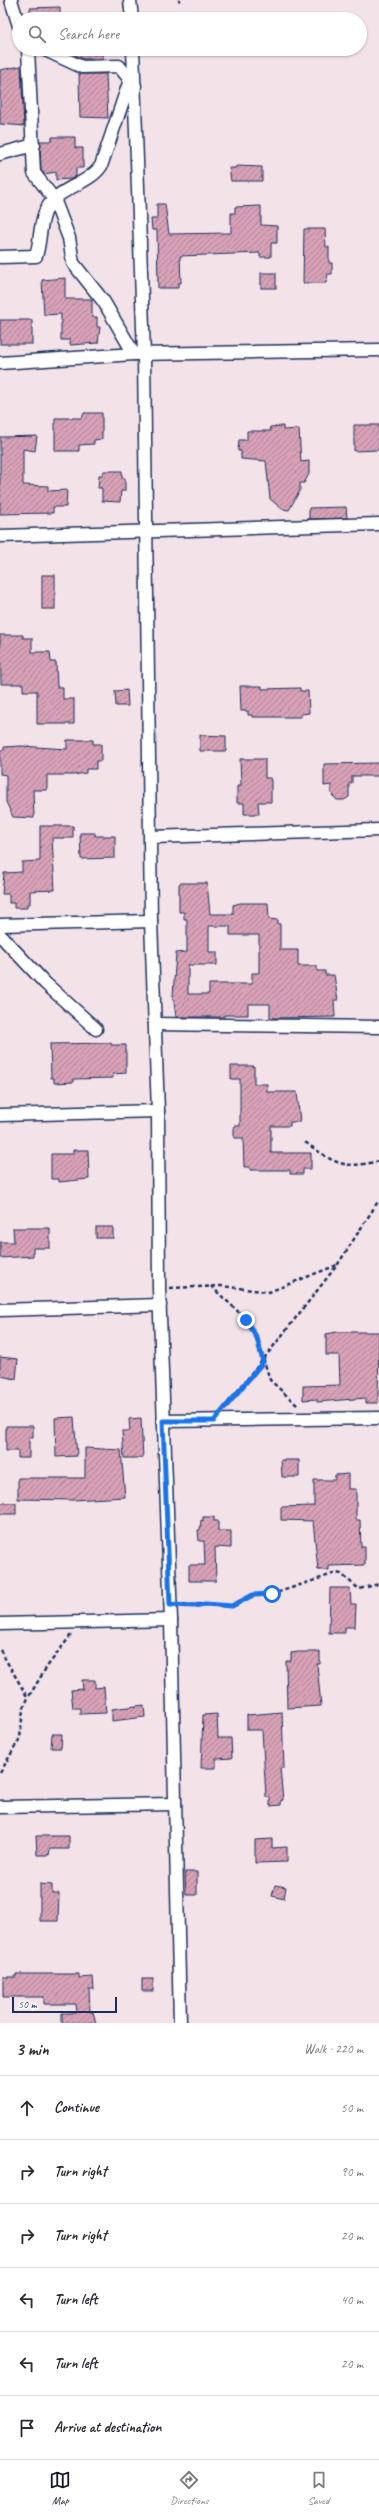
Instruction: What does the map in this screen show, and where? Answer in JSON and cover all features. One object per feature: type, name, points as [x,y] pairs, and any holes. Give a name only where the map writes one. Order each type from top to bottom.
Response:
[{"type":"street","points":[[11,0],[15,12]]},
{"type":"street","points":[[130,0],[131,12]]},
{"type":"street","points":[[28,56],[34,145],[34,173],[54,199],[69,238],[73,263],[104,302],[139,355]]},
{"type":"street","points":[[58,56],[82,67],[119,66],[133,83]]},
{"type":"street","points":[[133,56],[139,355],[146,532],[151,921],[158,1111],[159,1288],[171,1620],[180,2023]]},
{"type":"street","points":[[0,257],[36,256],[44,214],[54,199],[96,173],[101,166],[133,83]]},
{"type":"street","points":[[0,154],[34,145]]},
{"type":"street","points":[[0,363],[139,355],[379,350]]},
{"type":"street","points":[[0,536],[379,524]]},
{"type":"street","points":[[151,837],[379,830]]},
{"type":"street","points":[[0,925],[151,921]]},
{"type":"street","points":[[0,935],[45,983],[96,1029]]},
{"type":"street","points":[[155,1024],[379,1027]]},
{"type":"street","points":[[0,1115],[158,1111]]},
{"type":"street","points":[[0,1310],[160,1305]]},
{"type":"street","points":[[163,1421],[379,1418]]},
{"type":"street","points":[[0,1624],[82,1620],[171,1620]]},
{"type":"street","points":[[0,1807],[175,1804]]},
{"type":"path","points":[[305,1142],[337,1164],[362,1165],[379,1161]]},
{"type":"path","points":[[214,1421],[263,1362],[338,1264],[379,1200]]},
{"type":"path","points":[[159,1288],[211,1285],[274,1291],[338,1264]]},
{"type":"path","points":[[211,1285],[246,1320],[257,1338],[263,1362],[274,1384],[313,1420]]},
{"type":"path","points":[[170,1605],[194,1606],[205,1604],[232,1606],[253,1595],[270,1595],[336,1573],[341,1574],[358,1589],[379,1584]]},
{"type":"path","points":[[0,1773],[20,1738],[23,1710],[28,1698],[46,1668],[82,1620]]},
{"type":"path","points":[[0,1650],[28,1698]]},
{"type":"building","points":[[60,7],[60,12],[30,12],[30,8]]},
{"type":"building","points":[[76,56],[103,56],[103,59],[84,59]]},
{"type":"building","points":[[21,66],[24,126],[0,124],[0,70]]},
{"type":"building","points":[[79,74],[106,74],[108,118],[80,117]]},
{"type":"building","points":[[52,137],[75,137],[75,148],[83,148],[83,168],[76,168],[76,176],[71,179],[56,180],[56,172],[44,174],[41,170],[40,141],[52,141]]},
{"type":"building","points":[[236,166],[262,167],[262,181],[231,181],[229,168],[236,168]]},
{"type":"building","points":[[157,204],[165,204],[169,234],[231,233],[231,213],[235,213],[235,207],[261,206],[261,225],[277,226],[277,243],[271,243],[271,257],[260,257],[260,253],[180,256],[181,283],[178,283],[178,288],[158,288],[157,230],[152,230],[151,219],[157,219]]},
{"type":"building","points":[[304,229],[325,229],[326,247],[329,247],[329,263],[332,263],[332,274],[328,274],[326,283],[303,283]]},
{"type":"building","points":[[261,273],[276,273],[276,288],[261,288]]},
{"type":"building","points":[[65,278],[65,299],[92,299],[92,317],[97,317],[97,327],[100,327],[98,343],[70,345],[70,340],[61,340],[61,314],[44,315],[42,280]]},
{"type":"building","points":[[0,320],[32,320],[32,344],[0,344]]},
{"type":"building","points":[[84,413],[102,413],[102,439],[94,440],[94,444],[79,445],[79,451],[55,451],[55,418],[82,418]]},
{"type":"building","points":[[354,425],[379,425],[379,450],[354,451]]},
{"type":"building","points":[[283,426],[283,430],[299,429],[301,462],[309,461],[309,474],[304,483],[300,483],[300,490],[289,510],[282,509],[270,499],[266,461],[241,459],[241,451],[238,451],[239,440],[247,440],[247,431],[271,431],[270,427]]},
{"type":"building","points":[[37,436],[35,451],[23,449],[23,485],[48,486],[48,491],[67,490],[66,507],[53,507],[53,513],[0,514],[0,437]]},
{"type":"building","points":[[104,471],[122,471],[122,478],[125,478],[125,491],[121,491],[120,502],[102,501],[102,488],[98,488],[99,475],[102,475]]},
{"type":"building","points":[[346,507],[347,518],[309,519],[309,508]]},
{"type":"building","points":[[42,575],[55,575],[55,609],[42,609]]},
{"type":"building","points":[[0,635],[23,635],[23,638],[32,638],[32,652],[50,652],[51,662],[56,662],[57,687],[63,687],[63,699],[74,699],[74,724],[37,724],[37,691],[23,691],[23,684],[1,684]]},
{"type":"building","points":[[240,686],[262,686],[262,689],[300,688],[300,691],[308,691],[309,713],[301,714],[301,717],[252,717],[252,715],[248,715],[248,711],[241,711]]},
{"type":"building","points":[[127,690],[128,706],[116,706],[115,691]]},
{"type":"building","points":[[200,735],[226,736],[226,751],[200,751]]},
{"type":"building","points":[[67,740],[93,740],[93,744],[101,744],[101,761],[96,761],[96,769],[86,769],[86,773],[73,775],[47,775],[47,790],[33,790],[34,818],[13,817],[6,802],[6,775],[0,774],[0,750],[4,750],[4,747],[21,746],[67,749]]},
{"type":"building","points":[[240,759],[265,759],[265,778],[270,778],[271,780],[271,802],[258,802],[259,814],[244,814],[244,803],[237,803],[237,786],[241,786]]},
{"type":"building","points":[[379,763],[379,776],[352,776],[352,783],[349,783],[349,797],[344,800],[337,800],[331,794],[331,785],[324,786],[324,764]]},
{"type":"building","points":[[40,826],[73,826],[73,838],[52,838],[55,890],[30,891],[30,904],[27,904],[27,908],[14,908],[14,903],[9,903],[9,894],[2,894],[4,873],[22,872],[22,862],[40,861]]},
{"type":"building","points":[[80,833],[95,833],[95,836],[115,836],[115,858],[81,859]]},
{"type":"building","points":[[207,883],[210,914],[233,914],[233,905],[240,903],[268,903],[269,919],[278,920],[278,924],[280,924],[280,950],[298,950],[298,966],[317,966],[317,971],[325,971],[325,975],[334,975],[338,1000],[334,1000],[335,1017],[270,1018],[270,1004],[248,1004],[248,1015],[224,1015],[224,1017],[176,1017],[173,995],[176,953],[187,952],[187,919],[184,919],[184,912],[179,912],[179,884]],"holes":[[[209,926],[230,926],[230,935],[259,935],[259,973],[252,973],[252,984],[209,984],[209,994],[188,994],[188,965],[217,965],[217,952],[209,952]]]},
{"type":"building","points":[[111,1043],[111,1045],[126,1045],[126,1073],[113,1074],[113,1078],[74,1079],[74,1082],[54,1083],[54,1078],[51,1078],[50,1044]]},
{"type":"building","points":[[231,1066],[254,1066],[254,1084],[267,1084],[267,1092],[297,1092],[300,1122],[290,1122],[290,1126],[271,1126],[271,1153],[311,1153],[311,1169],[303,1169],[303,1174],[290,1174],[290,1170],[250,1170],[250,1167],[244,1167],[243,1138],[234,1138],[234,1126],[240,1126],[240,1079],[231,1079]]},
{"type":"building","points":[[73,1150],[88,1150],[89,1179],[59,1182],[59,1179],[51,1179],[51,1154],[73,1154]]},
{"type":"building","points":[[96,1227],[113,1227],[113,1238],[96,1238]]},
{"type":"building","points":[[13,1228],[50,1228],[50,1248],[33,1248],[33,1256],[0,1258],[0,1242],[14,1242]]},
{"type":"building","points":[[337,1332],[379,1332],[378,1403],[366,1403],[366,1398],[317,1402],[317,1399],[303,1400],[303,1386],[340,1385],[339,1355],[326,1355],[326,1334]]},
{"type":"building","points":[[0,1357],[18,1359],[16,1379],[0,1376]]},
{"type":"building","points":[[74,1417],[77,1456],[56,1457],[55,1418]]},
{"type":"building","points":[[141,1418],[143,1458],[124,1458],[122,1431],[130,1431],[129,1419]]},
{"type":"building","points":[[6,1426],[33,1426],[33,1437],[29,1437],[29,1458],[18,1458],[18,1451],[6,1451]]},
{"type":"building","points":[[85,1448],[121,1450],[125,1497],[73,1500],[18,1499],[18,1478],[85,1478]]},
{"type":"building","points":[[281,1460],[299,1460],[299,1477],[282,1477]]},
{"type":"building","points":[[348,1474],[348,1489],[356,1489],[356,1520],[360,1520],[361,1547],[365,1547],[365,1565],[329,1566],[329,1570],[318,1570],[313,1521],[281,1520],[281,1507],[314,1506],[314,1480],[335,1480],[335,1475]]},
{"type":"building","points":[[0,1503],[16,1503],[16,1514],[0,1514]]},
{"type":"building","points":[[203,1517],[214,1517],[214,1521],[218,1521],[218,1531],[231,1531],[231,1548],[215,1547],[216,1581],[189,1581],[189,1565],[205,1565],[204,1541],[199,1541],[198,1530],[200,1530],[201,1520],[203,1521]]},
{"type":"building","points":[[330,1588],[350,1588],[351,1604],[356,1604],[355,1627],[345,1627],[345,1633],[329,1633]]},
{"type":"building","points":[[320,1652],[320,1664],[317,1664],[321,1706],[287,1708],[286,1661],[291,1661],[291,1653]]},
{"type":"building","points":[[82,1680],[95,1680],[95,1688],[104,1687],[106,1713],[80,1714],[80,1708],[73,1708],[71,1690],[83,1689]]},
{"type":"building","points":[[144,1705],[145,1717],[112,1721],[112,1709]]},
{"type":"building","points":[[282,1712],[284,1768],[280,1768],[283,1800],[281,1800],[281,1805],[270,1806],[270,1797],[266,1797],[262,1730],[247,1730],[247,1715]]},
{"type":"building","points":[[217,1714],[218,1738],[231,1738],[232,1758],[216,1759],[216,1768],[201,1768],[203,1715]]},
{"type":"building","points":[[52,1734],[62,1734],[61,1748],[51,1748]]},
{"type":"building","points":[[36,1836],[69,1836],[69,1849],[50,1849],[49,1855],[37,1855]]},
{"type":"building","points":[[272,1839],[272,1848],[287,1847],[287,1862],[255,1863],[255,1840]]},
{"type":"building","points":[[185,1872],[197,1872],[197,1895],[186,1895]]},
{"type":"building","points":[[40,1884],[52,1885],[52,1893],[59,1893],[58,1921],[40,1921]]},
{"type":"building","points":[[275,1885],[286,1887],[284,1899],[272,1896]]},
{"type":"building","points":[[16,1974],[79,1974],[79,1978],[93,1977],[94,1989],[89,1989],[90,2012],[93,2012],[96,2023],[62,2023],[62,2013],[77,2013],[76,2004],[44,2004],[44,1997],[3,1997],[3,1977],[16,1977]]},
{"type":"building","points":[[142,1979],[153,1979],[153,1991],[142,1991]]},
{"type":"route","points":[[246,1320],[257,1338],[263,1362],[214,1421],[163,1421],[170,1605],[197,1606],[205,1604],[234,1606],[253,1595],[266,1596],[272,1594]]}]
